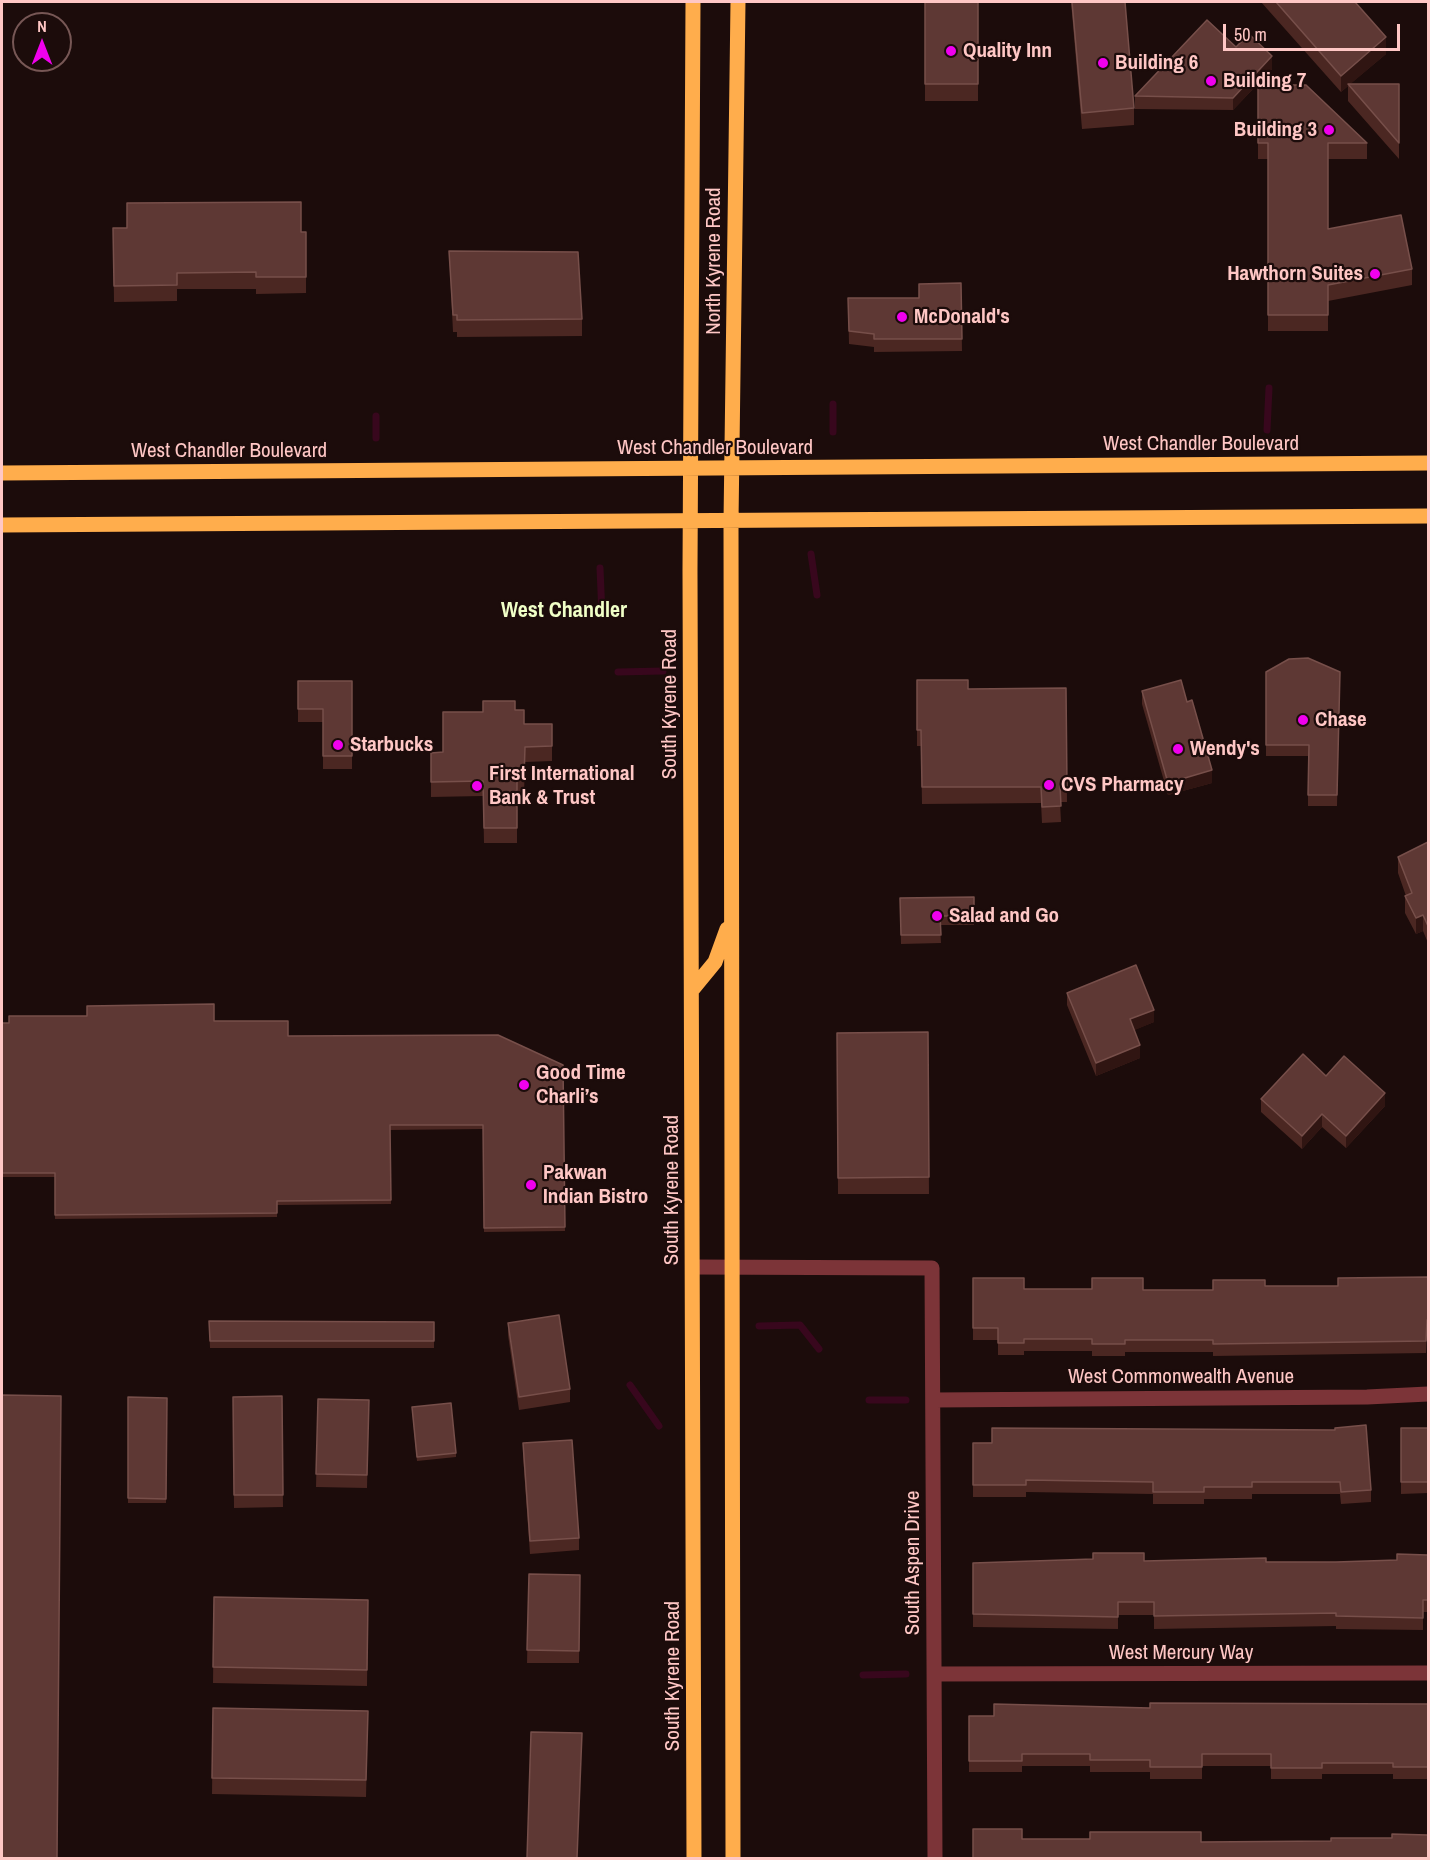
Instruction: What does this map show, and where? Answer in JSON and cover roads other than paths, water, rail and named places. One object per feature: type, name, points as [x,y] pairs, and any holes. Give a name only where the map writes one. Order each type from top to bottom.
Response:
[{"type":"main road","name":"North Kyrene Road","points":[[690,521],[693,2]]},
{"type":"main road","name":"North Kyrene Road","points":[[731,521],[738,2]]},
{"type":"main road","name":"West Chandler Boulevard","points":[[2,473],[1428,463]]},
{"type":"main road","points":[[2,525],[1428,516]]},
{"type":"main road","name":"South Kyrene Road","points":[[690,521],[694,1858]]},
{"type":"main road","points":[[731,521],[733,1858]]},
{"type":"main road","points":[[692,990],[715,962],[732,911]]},
{"type":"street","points":[[693,1267],[733,1267]]},
{"type":"street","name":"South Aspen Drive","points":[[733,1267],[932,1268],[935,1858]]},
{"type":"street","name":"West Commonwealth Avenue","points":[[933,1400],[1367,1397],[1428,1394]]},
{"type":"street","name":"West Mercury Way","points":[[934,1674],[1428,1673]]},
{"type":"waterway","points":[[1267,430],[1269,388]]},
{"type":"waterway","points":[[833,404],[833,432]]},
{"type":"waterway","points":[[376,416],[376,438]]},
{"type":"waterway","points":[[811,554],[817,595]]},
{"type":"waterway","points":[[600,568],[602,615]]},
{"type":"waterway","points":[[618,672],[663,671]]},
{"type":"waterway","points":[[759,1326],[800,1325],[819,1349]]},
{"type":"waterway","points":[[630,1385],[659,1426]]},
{"type":"waterway","points":[[869,1400],[906,1400]]},
{"type":"waterway","points":[[863,1675],[906,1674]]},
{"type":"place","name":"Quality Inn","points":[[951,51]]},
{"type":"place","name":"Building 6","points":[[1103,63]]},
{"type":"place","name":"Building 7","points":[[1211,81]]},
{"type":"place","name":"Building 3","points":[[1329,130]]},
{"type":"place","name":"Hawthorn Suites","points":[[1375,274]]},
{"type":"place","name":"McDonald's","points":[[902,317]]},
{"type":"place","name":"Chase","points":[[1303,720]]},
{"type":"place","name":"Starbucks","points":[[338,745]]},
{"type":"place","name":"Wendy's","points":[[1178,749]]},
{"type":"place","name":"CVS Pharmacy","points":[[1049,785]]},
{"type":"place","name":"First International Bank & Trust","points":[[477,786]]},
{"type":"place","name":"Salad and Go","points":[[937,916]]},
{"type":"place","name":"Good Time Charli’s","points":[[524,1085]]},
{"type":"place","name":"Pakwan Indian Bistro","points":[[531,1185]]},
{"type":"district","name":"West Chandler","points":[[564,611]]}]
